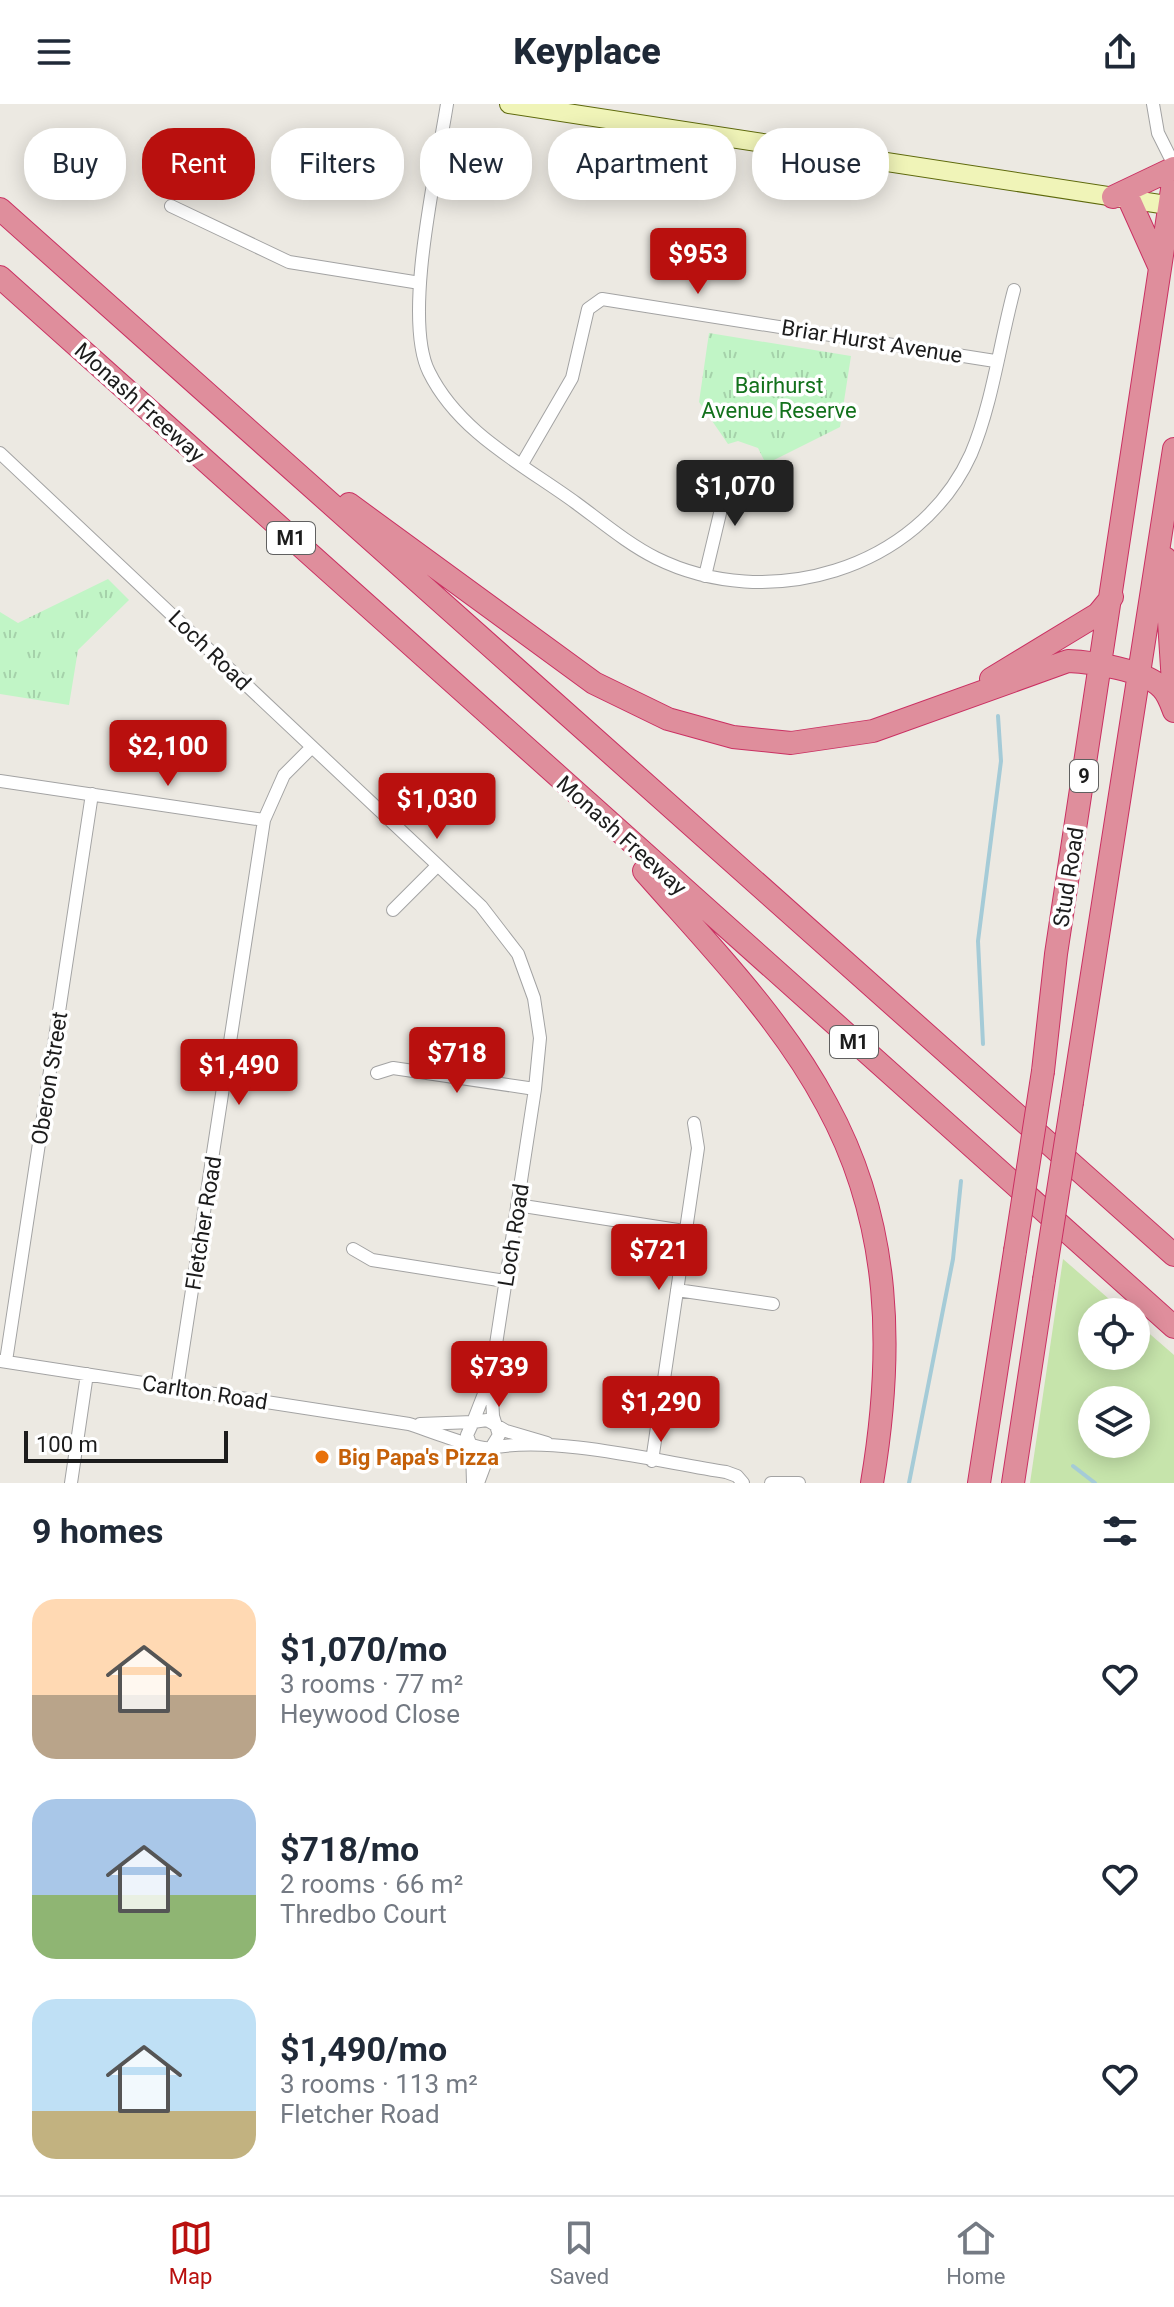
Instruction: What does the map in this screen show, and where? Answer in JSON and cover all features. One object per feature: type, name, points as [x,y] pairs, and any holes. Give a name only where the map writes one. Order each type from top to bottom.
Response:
[{"type":"highway","points":[[1161,269],[1121,198],[1174,167]]},
{"type":"highway","name":"Stud Road","points":[[979,1483],[1043,1071],[1058,939],[1172,206],[1174,176]]},
{"type":"highway","name":"M1","points":[[0,209],[1174,1255]]},
{"type":"highway","name":"Monash Freeway","points":[[0,277],[1174,1327]]},
{"type":"highway","points":[[239,424],[594,683],[668,719],[733,737],[791,743],[873,731],[1068,661],[1102,665],[1138,675],[1162,688],[1174,711]]},
{"type":"highway","name":"Stud Road","points":[[1013,1483],[1174,449]]},
{"type":"highway","points":[[1164,521],[1174,699]]},
{"type":"highway","points":[[981,693],[991,680],[1098,614],[1112,597]]},
{"type":"highway","points":[[582,800],[738,979],[826,1102],[845,1140],[864,1191],[882,1274],[885,1408],[872,1483]]},
{"type":"main road","points":[[509,104],[572,109],[1172,206]]},
{"type":"street","points":[[447,104],[420,283],[417,329],[428,371],[458,415],[486,440],[656,558],[705,576],[753,584],[807,579],[862,562],[912,530],[948,491],[970,455],[984,416],[1014,290]]},
{"type":"street","points":[[1153,104],[1158,133],[1174,167]]},
{"type":"street","points":[[171,206],[289,262],[420,283]]},
{"type":"street","name":"Briar Hurst Avenue","points":[[522,464],[572,378],[588,309],[602,299],[995,361]]},
{"type":"street","name":"Loch Road","points":[[0,453],[481,906],[518,954],[534,998],[540,1038],[491,1377],[495,1425]]},
{"type":"street","points":[[705,576],[727,484],[742,469]]},
{"type":"street","name":"Fletcher Road","points":[[177,1388],[264,820],[284,775],[312,747]]},
{"type":"street","points":[[0,781],[264,820]]},
{"type":"street","name":"Oberon Street","points":[[3,1361],[92,794]]},
{"type":"street","points":[[393,910],[437,866]]},
{"type":"street","points":[[377,1073],[393,1068],[535,1089]]},
{"type":"street","points":[[652,1461],[698,1148],[694,1123]]},
{"type":"street","points":[[517,1205],[684,1231]]},
{"type":"street","points":[[353,1249],[372,1260],[505,1281]]},
{"type":"street","points":[[677,1290],[773,1304]]},
{"type":"street","name":"Carlton Road","points":[[3,1361],[409,1424],[470,1444]]},
{"type":"street","points":[[71,1483],[87,1374]]},
{"type":"street","name":"Loch Road","points":[[473,1422],[491,1377]]},
{"type":"street","points":[[476,1483],[467,1435],[473,1422],[482,1419],[557,1447]]},
{"type":"street","name":"Carlton Road","points":[[409,1424],[473,1422]]},
{"type":"street","points":[[476,1483],[499,1435],[495,1425]]},
{"type":"street","points":[[470,1444],[482,1450],[557,1447],[726,1472],[737,1476],[743,1483]]},
{"type":"street","points":[[771,1483],[799,1483]]},
{"type":"green space","name":"Bairhurst Avenue Reserve","points":[[709,333],[851,356],[840,427],[766,464],[758,448],[738,441],[728,444],[699,402]]},
{"type":"green space","points":[[108,579],[129,600],[78,650],[69,705],[0,694],[0,612],[18,623]]},
{"type":"green space","points":[[1063,1259],[1108,1298],[1078,1298],[1078,1370],[1150,1370],[1150,1334],[1174,1355],[1174,1483],[1030,1483]]},
{"type":"waterway","points":[[983,1044],[978,941],[1001,761],[998,716]]},
{"type":"waterway","points":[[909,1483],[953,1259],[961,1181]]},
{"type":"waterway","points":[[1073,1466],[1095,1483]]},
{"type":"place","name":"Big Papa's Pizza","points":[[322,1457]]}]
